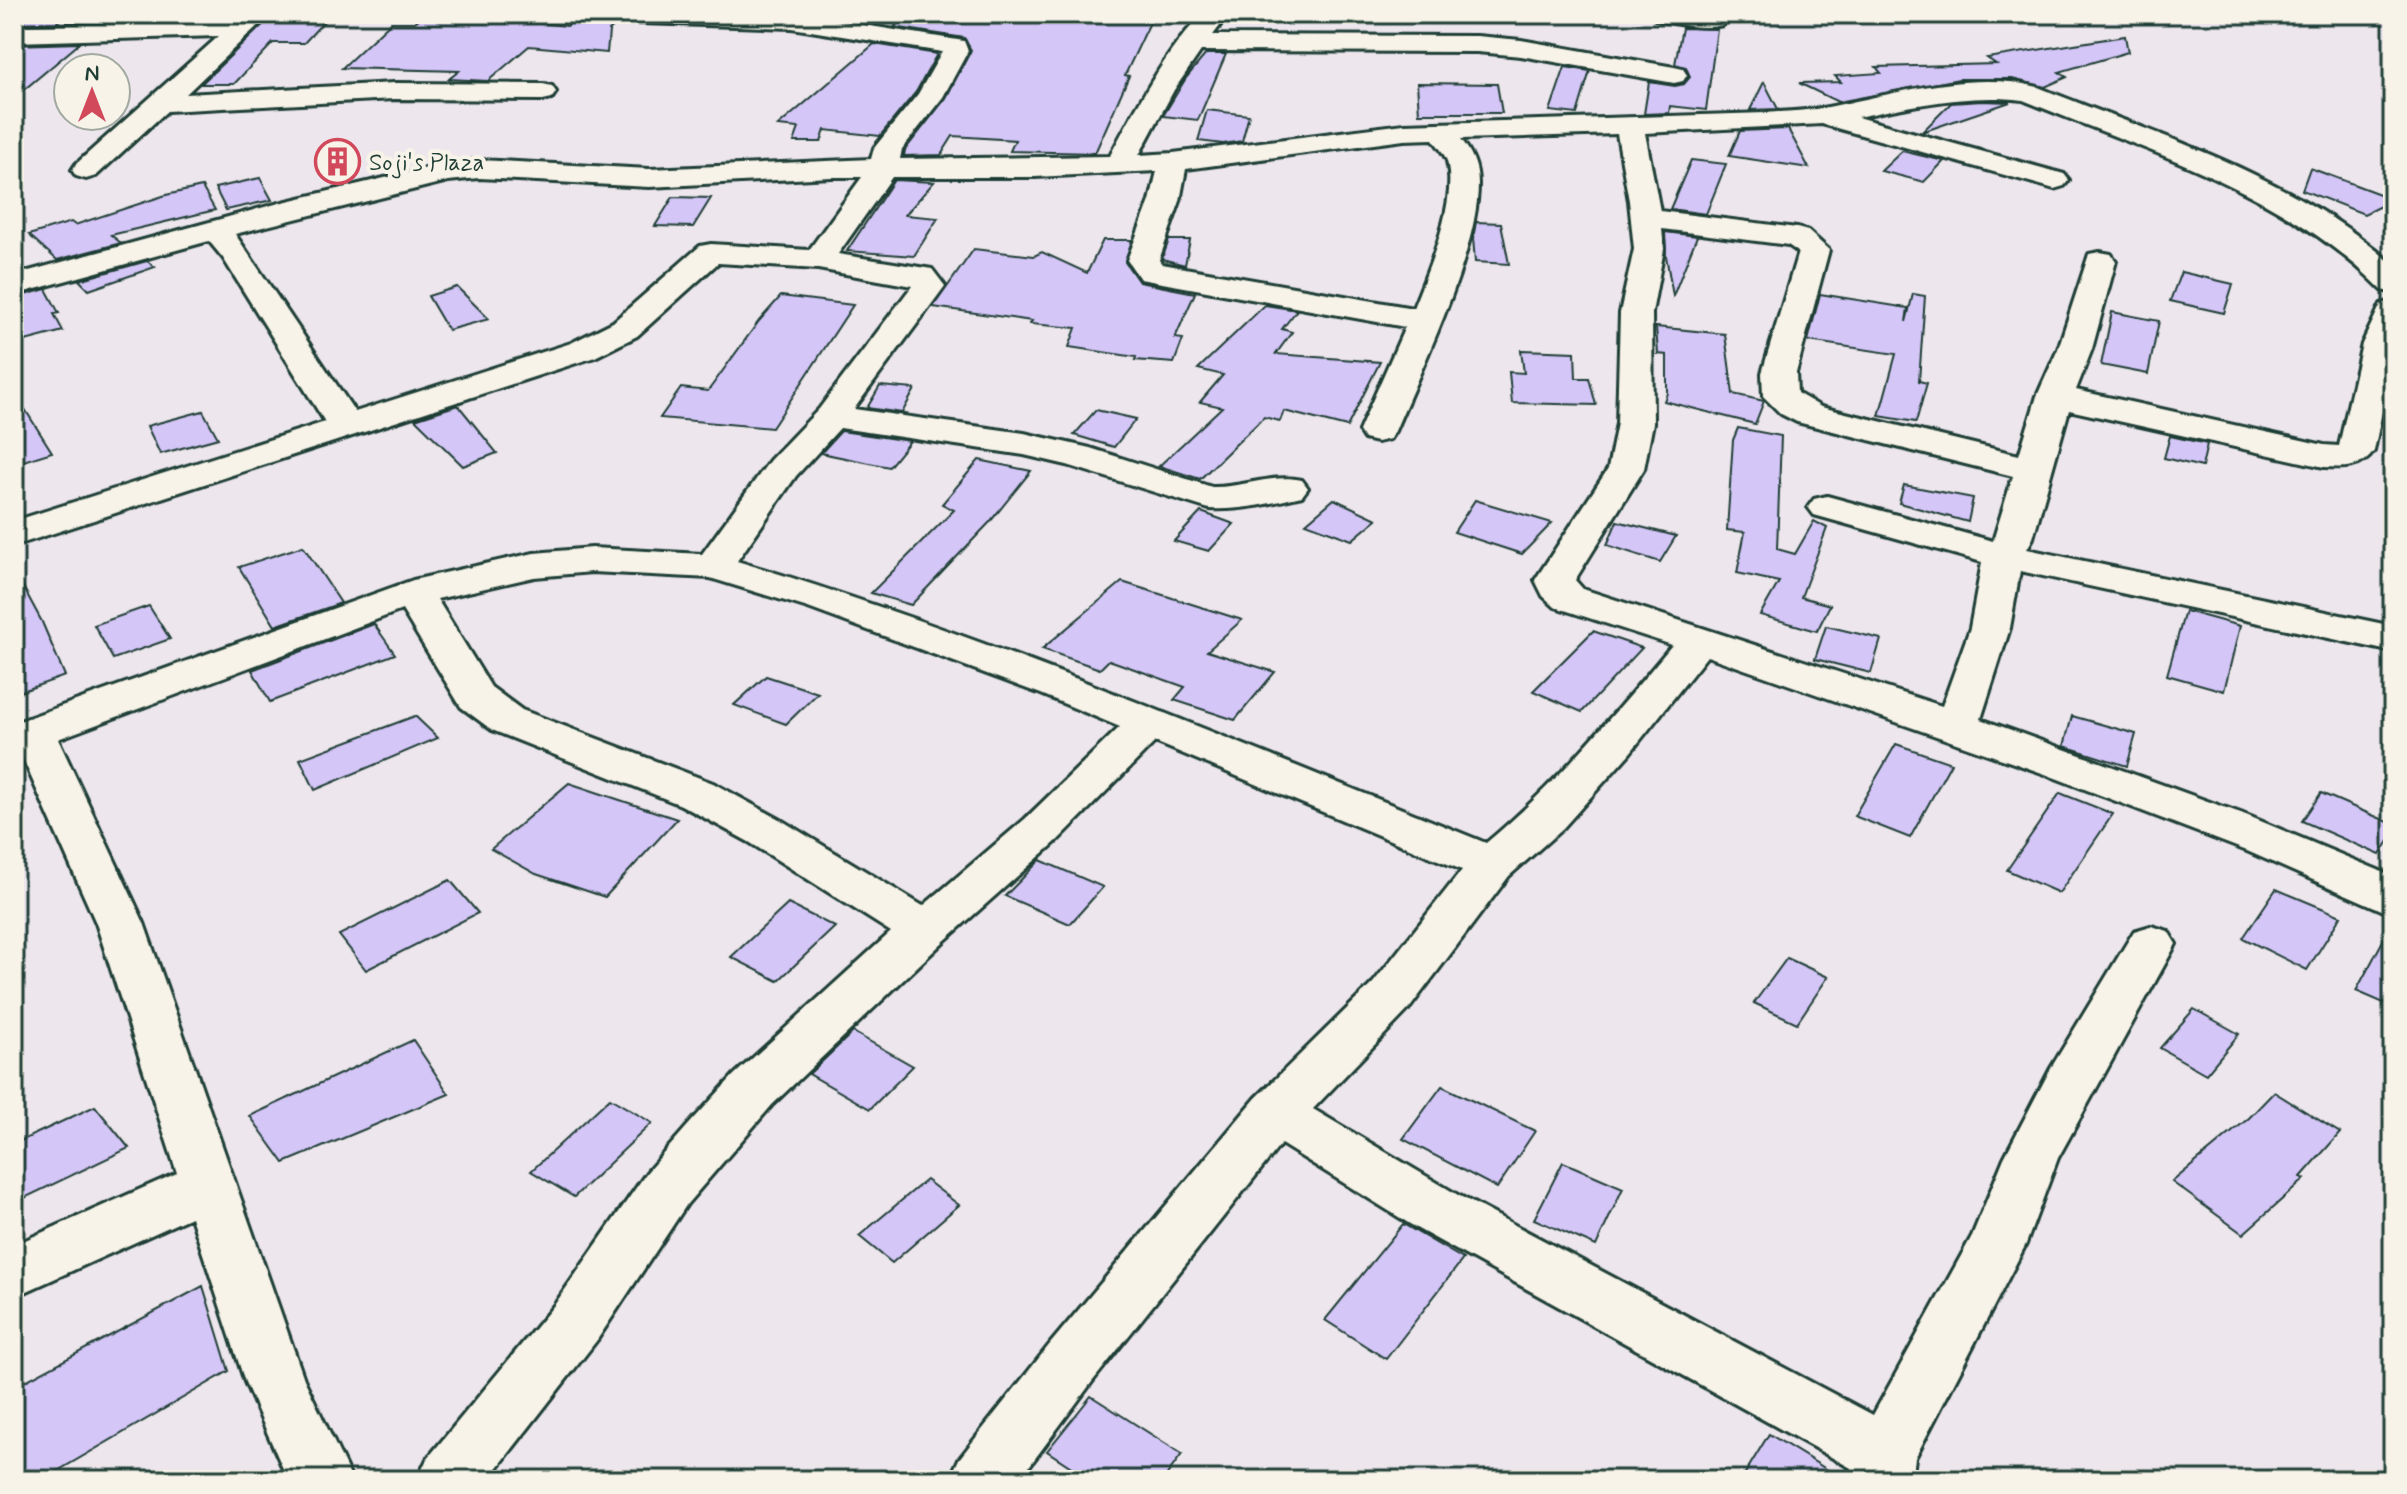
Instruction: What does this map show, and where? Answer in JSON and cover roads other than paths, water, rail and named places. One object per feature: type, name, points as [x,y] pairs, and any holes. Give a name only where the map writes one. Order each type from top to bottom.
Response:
[{"type":"street","points":[[581,14],[798,18],[955,46],[930,97],[888,148],[884,167],[818,260]]},
{"type":"street","points":[[1120,164],[1141,121],[1192,43],[1218,14]]},
{"type":"street","points":[[1664,14],[1714,20]]},
{"type":"street","points":[[14,34],[249,21]]},
{"type":"street","points":[[86,170],[249,21]]},
{"type":"street","points":[[1192,43],[1477,44],[1521,48],[1674,75]]},
{"type":"street","points":[[14,285],[404,181],[479,169],[649,178],[884,167],[1173,162],[1362,136],[1440,130],[1766,121],[1824,116],[1924,95],[1999,89],[2029,93],[2262,188],[2295,205],[2372,260],[2393,283]]},
{"type":"street","points":[[162,103],[394,91],[543,92]]},
{"type":"street","points":[[1824,116],[2054,180]]},
{"type":"street","points":[[1629,124],[1649,249],[1636,313],[1635,423],[1626,469],[1567,558],[1555,580],[1557,588],[1569,598],[1957,725],[2223,824],[2393,898]]},
{"type":"street","points":[[1377,431],[1443,272],[1463,190],[1461,162],[1440,130]]},
{"type":"street","points":[[1173,162],[1165,201],[1143,260],[1151,272],[1424,320]]},
{"type":"street","points":[[1646,218],[1797,237],[1814,250],[1779,373],[1780,396],[1793,407],[1809,415],[2035,470]]},
{"type":"street","points":[[215,229],[236,254],[345,425]]},
{"type":"street","points":[[14,534],[561,358],[625,329],[711,253],[818,260],[921,276],[929,286],[831,416],[783,468],[713,566]]},
{"type":"street","points":[[1957,725],[1990,628],[2003,556],[2014,538],[2054,396],[2075,349],[2100,261]]},
{"type":"street","points":[[2054,396],[2294,450],[2346,457],[2356,451],[2379,344],[2393,311]]},
{"type":"street","points":[[831,416],[1024,444],[1077,456],[1209,498],[1231,499],[1289,488]]},
{"type":"street","points":[[1827,507],[2003,556],[2393,639]]},
{"type":"street","points":[[320,1480],[275,1382],[120,923],[23,736],[413,592],[534,565],[592,560],[713,566],[822,599],[1150,722],[1492,864]]},
{"type":"street","points":[[413,592],[440,642],[476,697],[507,720],[697,794],[765,831],[925,930]]},
{"type":"street","points":[[981,1480],[1081,1351],[1275,1113],[1391,996],[1492,864],[1557,807],[1699,639]]},
{"type":"street","points":[[449,1480],[576,1322],[667,1188],[753,1090],[925,930],[994,876],[1150,722]]},
{"type":"street","points":[[1275,1113],[1438,1212],[1883,1467],[1997,1244],[2031,1158],[2070,1083],[2151,944]]},
{"type":"street","points":[[14,1272],[207,1184]]},
{"type":"place","name":"Soji's Plaza","points":[[338,162]]}]
